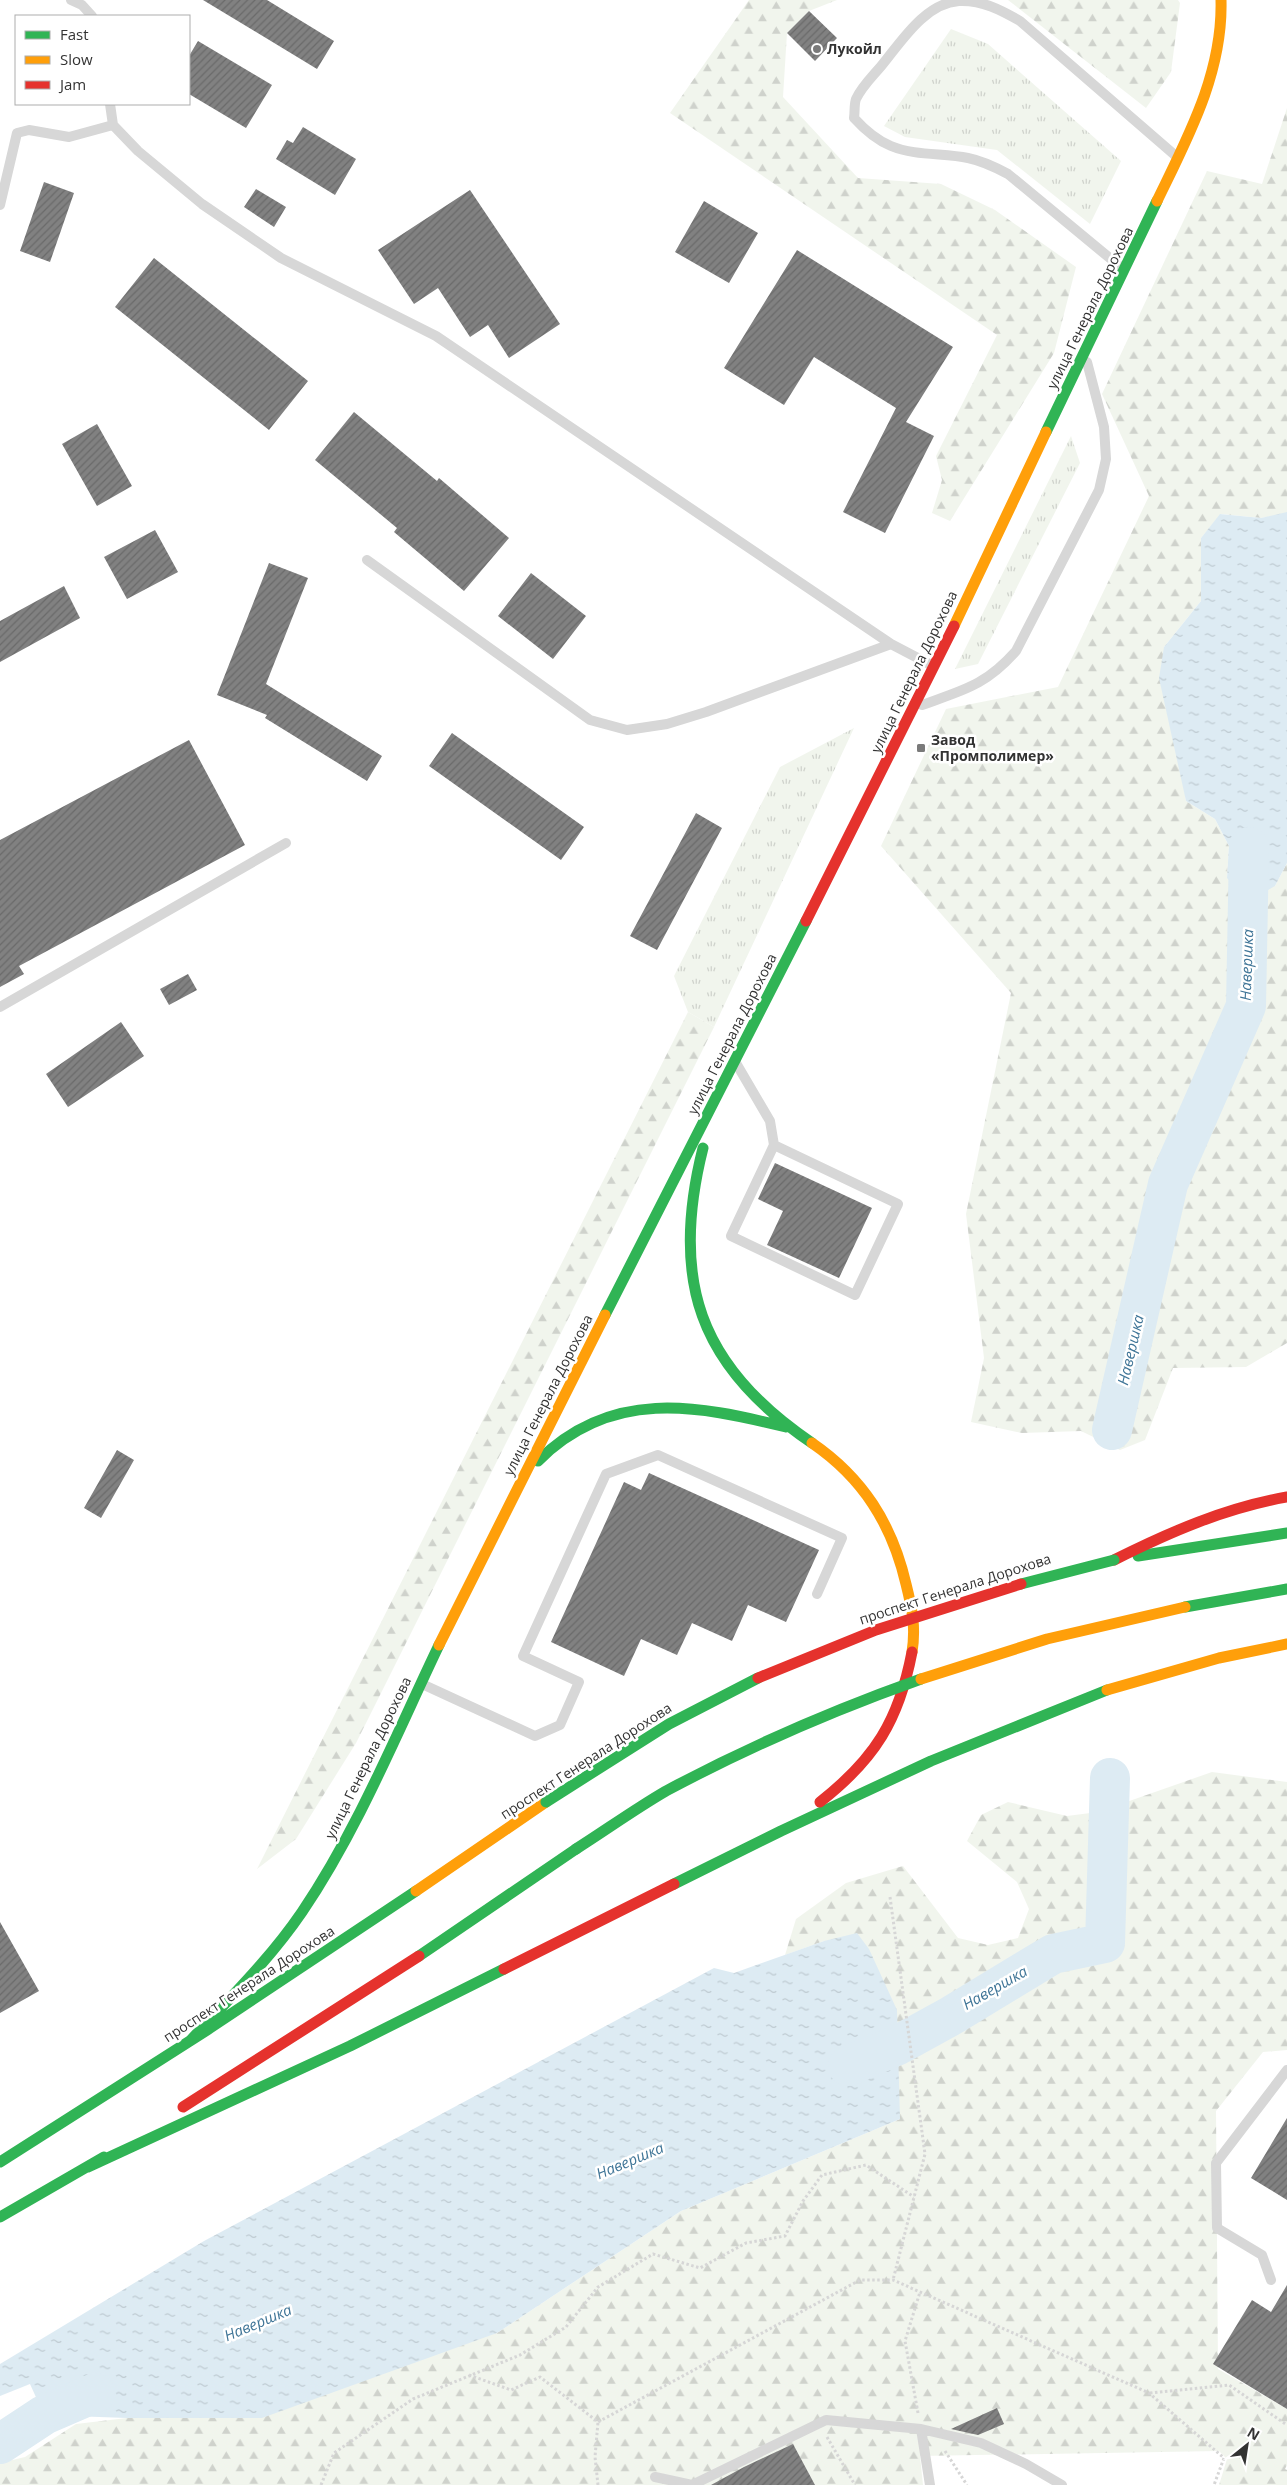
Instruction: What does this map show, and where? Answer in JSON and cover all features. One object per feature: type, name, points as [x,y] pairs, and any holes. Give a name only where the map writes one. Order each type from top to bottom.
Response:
[{"type":"main road","name":"улица Генерала Дорохова","points":[[190,2041],[270,1955],[302,1912],[343,1847],[524,1475],[914,708],[1178,157],[1205,98],[1212,73],[1220,43],[1221,0]]},
{"type":"main road","points":[[716,1099],[698,1165],[687,1223],[690,1273],[699,1310],[724,1360],[756,1399],[825,1451],[849,1472],[884,1519],[897,1546],[915,1625],[912,1656],[896,1713],[875,1747],[841,1787],[781,1831]]},
{"type":"main road","points":[[524,1475],[553,1445],[580,1426],[643,1409],[680,1407],[731,1414],[792,1428]]},
{"type":"main road","points":[[1114,1560],[1172,1530],[1256,1502],[1287,1497]]},
{"type":"main road","name":"проспект Генерала Дорохова","points":[[0,2162],[190,2041],[639,1741],[711,1701],[822,1650],[903,1620],[1073,1568],[1287,1533]]},
{"type":"main road","points":[[0,2217],[88,2167],[380,1983],[576,1849],[665,1792],[740,1754],[844,1708],[928,1677],[1088,1627],[1206,1601],[1287,1589]]},
{"type":"main road","points":[[88,2167],[350,2046],[781,1831],[931,1761],[1098,1694],[1219,1658],[1287,1644]]},
{"type":"lane","points":[[71,0],[82,5],[91,15]]},
{"type":"lane","points":[[1124,270],[1008,174],[992,164],[969,158],[908,151],[891,146],[875,138],[854,118],[855,100],[910,31],[927,15],[941,6],[958,1],[979,3],[999,8],[1020,21],[1178,157]]},
{"type":"lane","points":[[110,105],[113,124],[138,151],[202,204],[282,258],[436,336],[891,644],[934,666]]},
{"type":"lane","points":[[0,205],[17,133],[29,130],[69,137],[113,124]]},
{"type":"lane","points":[[914,708],[980,683],[1001,668],[1016,651],[1099,490],[1106,459],[1104,427],[1084,353]]},
{"type":"lane","points":[[367,560],[590,720],[627,730],[667,724],[706,712],[891,644]]},
{"type":"lane","points":[[0,1007],[286,843]]},
{"type":"lane","points":[[736,1061],[770,1121],[774,1145],[731,1236],[855,1295],[898,1204],[774,1145]]},
{"type":"lane","points":[[421,1684],[536,1736],[560,1725],[579,1682],[524,1656],[606,1474],[658,1455],[842,1538],[817,1594]]},
{"type":"lane","points":[[1271,2280],[1262,2256],[1217,2228],[1216,2163],[1287,2070]]},
{"type":"lane","points":[[655,2477],[692,2485],[826,2420],[922,2429],[981,2443],[1026,2464],[1062,2485]]},
{"type":"lane","points":[[922,2429],[930,2485]]},
{"type":"path","points":[[890,1897],[925,2154],[892,2280]]},
{"type":"path","points":[[321,2485],[334,2453],[413,2399],[520,2354],[566,2327],[598,2287],[652,2254],[700,2268],[746,2243],[785,2236],[803,2200],[822,2175],[866,2165],[914,2198]]},
{"type":"path","points":[[598,2422],[860,2280],[892,2280],[1149,2393],[1224,2458],[1214,2485]]},
{"type":"path","points":[[920,2292],[905,2341],[922,2429]]},
{"type":"path","points":[[469,2375],[511,2390],[540,2377],[598,2422]]},
{"type":"path","points":[[1149,2393],[1229,2385],[1287,2425]]},
{"type":"path","points":[[598,2422],[595,2457],[598,2485]]},
{"type":"path","points":[[820,2423],[855,2485]]},
{"type":"path","points":[[932,2432],[967,2485]]},
{"type":"green space","points":[[749,0],[837,0],[809,11],[787,33],[783,97],[858,178],[941,184],[995,210],[1076,267],[1054,353],[950,521],[932,513],[942,480],[936,456],[997,335],[670,113]]},
{"type":"green space","points":[[1008,0],[1178,0],[1180,3],[1171,72],[1146,108]]},
{"type":"green space","points":[[951,29],[988,44],[1121,161],[1090,224],[997,150],[905,137],[884,126]]},
{"type":"green space","points":[[1287,108],[1287,514],[1261,518],[1221,514],[1201,538],[1201,601],[1164,647],[1186,801],[1215,819],[1229,846],[1227,878],[1275,886],[1287,863],[1287,1343],[1246,1367],[1173,1368],[1145,1440],[1120,1450],[1081,1431],[1022,1433],[971,1422],[984,1358],[966,1214],[1011,993],[881,846],[946,709],[1058,687],[1149,496],[1102,394],[1207,171],[1262,184]]},
{"type":"green space","points":[[1071,436],[1080,463],[978,664],[955,669]]},
{"type":"green space","points":[[854,728],[714,1027],[688,1012],[674,976],[780,767]]},
{"type":"green space","points":[[688,1012],[714,1027],[356,1743],[296,1839],[257,1869]]},
{"type":"green space","points":[[1212,1772],[1287,1782],[1287,2050],[1263,2052],[1216,2111],[1218,2369],[1287,2409],[1287,2465],[1285,2469],[1287,2470],[1287,2485],[1219,2485],[1227,2459],[1219,2451],[920,2456],[923,2485],[0,2485],[0,2463],[25,2457],[76,2424],[127,2418],[497,2333],[681,2211],[900,2119],[824,1941],[785,1955],[796,1919],[846,1883],[903,1866],[958,1938],[988,1945],[1018,1938],[1029,1909],[1017,1882],[967,1841],[981,1815],[1008,1802],[1067,1816],[1098,1812]]},
{"type":"water","points":[[1287,512],[1287,863],[1275,886],[1248,901],[1227,878],[1229,846],[1215,819],[1186,801],[1159,678],[1164,647],[1201,601],[1201,538],[1220,514],[1261,518]]},
{"type":"water","points":[[857,1933],[869,1949],[897,2010],[900,2119],[681,2211],[497,2333],[262,2418],[127,2418],[44,2415],[30,2384],[0,2396],[0,2364],[204,2241],[714,1968],[734,1973],[824,1941]]},
{"type":"building","points":[[203,0],[267,0],[334,41],[317,69]]},
{"type":"building","points":[[809,11],[837,38],[815,61],[787,33]]},
{"type":"building","points":[[198,41],[272,85],[246,128],[190,95],[190,54]]},
{"type":"building","points":[[303,127],[356,159],[335,195],[276,159],[287,140],[293,143]]},
{"type":"building","points":[[44,182],[74,193],[50,262],[20,251]]},
{"type":"building","points":[[256,189],[286,207],[274,227],[244,207]]},
{"type":"building","points":[[470,190],[560,324],[509,358],[488,325],[470,337],[438,288],[414,304],[378,250]]},
{"type":"building","points":[[704,201],[758,233],[729,283],[675,252]]},
{"type":"building","points":[[797,250],[953,347],[906,422],[934,436],[885,533],[843,512],[896,408],[814,357],[784,405],[724,368]]},
{"type":"building","points":[[154,258],[308,381],[269,430],[115,307]]},
{"type":"building","points":[[354,412],[437,481],[439,478],[509,538],[464,591],[394,532],[397,528],[315,460]]},
{"type":"building","points":[[97,424],[132,486],[97,506],[62,444]]},
{"type":"building","points":[[155,530],[178,572],[127,599],[104,557]]},
{"type":"building","points":[[269,563],[308,578],[266,684],[382,756],[367,781],[265,718],[267,715],[217,695]]},
{"type":"building","points":[[531,573],[586,616],[553,659],[498,616]]},
{"type":"building","points":[[64,586],[80,618],[0,662],[0,621]]},
{"type":"building","points":[[452,733],[584,827],[561,860],[429,766]]},
{"type":"building","points":[[189,740],[245,845],[19,966],[24,974],[0,987],[0,840]]},
{"type":"building","points":[[696,813],[722,828],[657,950],[630,936]]},
{"type":"building","points":[[188,974],[197,990],[169,1005],[160,989]]},
{"type":"building","points":[[121,1022],[144,1056],[68,1107],[46,1074]]},
{"type":"building","points":[[775,1163],[872,1208],[839,1278],[767,1245],[783,1211],[758,1199]]},
{"type":"building","points":[[117,1450],[134,1460],[101,1518],[84,1508]]},
{"type":"building","points":[[649,1473],[819,1550],[786,1622],[748,1605],[732,1641],[692,1623],[677,1655],[641,1639],[624,1676],[551,1642],[624,1482],[641,1490]]},
{"type":"building","points":[[0,1922],[39,1991],[0,2013]]},
{"type":"building","points":[[1287,2118],[1287,2200],[1251,2178]]},
{"type":"building","points":[[1287,2285],[1287,2409],[1213,2364],[1252,2300],[1271,2312]]},
{"type":"building","points":[[997,2408],[1004,2424],[978,2435],[951,2429]]},
{"type":"building","points":[[793,2444],[815,2485],[711,2485],[744,2467]]},
{"type":"waterway","name":"Навершка","points":[[1112,1430],[1168,1184],[1246,1006],[1249,847]]},
{"type":"waterway","name":"Навершка","points":[[848,2066],[898,2045],[949,2017],[1053,1954],[1105,1943],[1110,1778]]},
{"type":"waterway","name":"Навершка","points":[[0,2444],[44,2415],[95,2393]]},
{"type":"traffic: fast","points":[[1046,432],[1157,201]]},
{"type":"traffic: fast","points":[[605,1315],[806,921]]},
{"type":"traffic: fast","points":[[703,1148],[694,1195],[690,1239],[693,1279],[702,1316],[719,1350],[742,1383],[773,1414],[812,1443]]},
{"type":"traffic: fast","points":[[538,1461],[566,1438],[595,1422],[625,1412],[656,1408],[687,1409],[720,1413],[786,1427]]},
{"type":"traffic: fast","points":[[1138,1556],[1287,1533]]},
{"type":"traffic: fast","points":[[1021,1584],[1114,1560]]},
{"type":"traffic: fast","points":[[1185,1607],[1287,1589]]},
{"type":"traffic: fast","points":[[190,2041],[249,1978],[302,1912],[359,1815],[439,1645]]},
{"type":"traffic: fast","points":[[546,1802],[669,1724],[758,1678]]},
{"type":"traffic: fast","points":[[576,1849],[666,1791],[728,1759],[824,1716],[921,1679]]},
{"type":"traffic: fast","points":[[674,1884],[781,1831],[931,1761],[1107,1690]]},
{"type":"traffic: fast","points":[[419,1956],[576,1849]]},
{"type":"traffic: fast","points":[[0,2162],[207,2030],[416,1891]]},
{"type":"traffic: fast","points":[[88,2167],[350,2046],[504,1969]]},
{"type":"traffic: fast","points":[[0,2217],[104,2157]]},
{"type":"traffic: slow","points":[[1157,201],[1191,129],[1210,79],[1220,27],[1221,0]]},
{"type":"traffic: slow","points":[[954,626],[1046,432]]},
{"type":"traffic: slow","points":[[439,1645],[605,1315]]},
{"type":"traffic: slow","points":[[812,1443],[846,1471],[873,1504],[884,1522],[900,1562],[910,1601],[913,1618],[912,1652]]},
{"type":"traffic: slow","points":[[921,1679],[1047,1639],[1185,1607]]},
{"type":"traffic: slow","points":[[1107,1690],[1219,1658],[1287,1644]]},
{"type":"traffic: slow","points":[[416,1891],[546,1802]]},
{"type":"traffic: jam","points":[[806,921],[954,626]]},
{"type":"traffic: jam","points":[[1114,1560],[1198,1522],[1220,1514],[1287,1497]]},
{"type":"traffic: jam","points":[[758,1678],[876,1630],[1021,1584]]},
{"type":"traffic: jam","points":[[820,1802],[856,1770],[882,1736],[900,1698],[912,1652]]},
{"type":"traffic: jam","points":[[504,1969],[674,1884]]},
{"type":"traffic: jam","points":[[183,2107],[419,1956]]},
{"type":"place","name":"Лукойл","points":[[817,49]]},
{"type":"place","name":"Завод «Промполимер»","points":[[921,748]]}]
